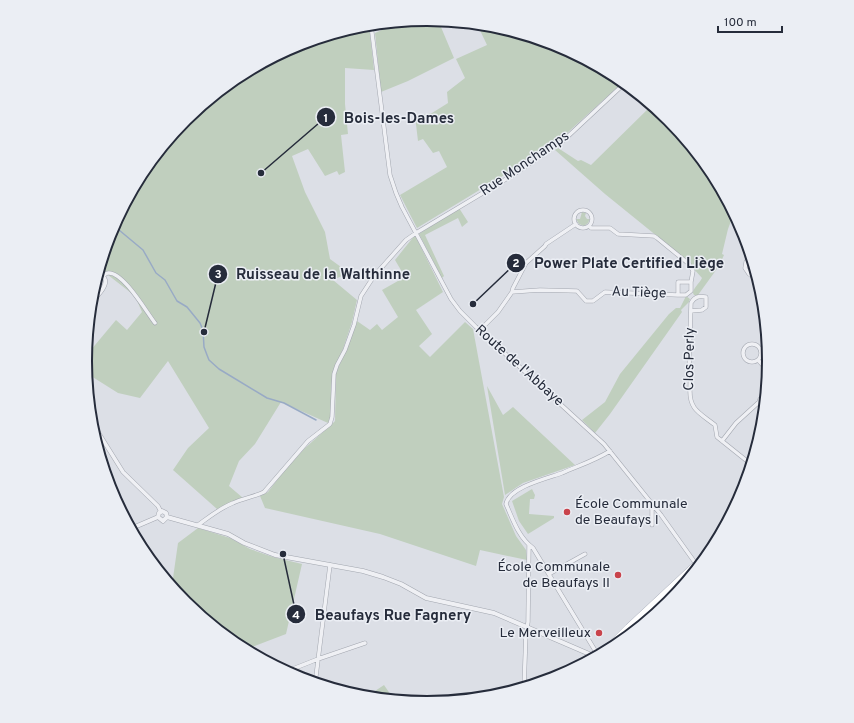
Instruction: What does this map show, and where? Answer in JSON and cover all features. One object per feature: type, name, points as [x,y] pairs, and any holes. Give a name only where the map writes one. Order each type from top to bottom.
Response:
[{"type":"main road","points":[[616,638],[691,569]]},
{"type":"street","name":"Route de l'Abbaye","points":[[372,31],[390,175],[396,193],[454,304],[610,451],[695,563]]},
{"type":"street","name":"Rue Monchamps","points":[[198,525],[228,505],[257,496],[264,492],[272,484],[282,469],[308,441],[330,424],[332,417],[334,374],[345,350],[356,319],[361,296],[374,276],[406,240],[516,173],[564,140],[620,88]]},
{"type":"street","points":[[589,226],[592,219],[591,214],[585,210],[581,211],[575,216],[576,224],[582,228],[589,226],[591,228],[610,228],[618,234],[654,236],[688,264],[693,271],[691,282]]},
{"type":"street","points":[[480,330],[498,312],[512,292],[526,263],[546,244],[576,224]]},
{"type":"street","points":[[747,261],[745,268],[751,275]]},
{"type":"street","points":[[98,294],[106,285],[106,280],[103,276],[109,273],[115,274],[138,297],[154,323]]},
{"type":"street","name":"Au Tiège","points":[[512,292],[540,290],[577,291],[586,301],[593,301],[604,292],[678,295],[686,295],[691,290],[691,282],[678,282],[678,295]]},
{"type":"street","name":"Clos Perly","points":[[691,311],[702,310],[706,307],[706,297],[698,296],[691,303],[689,399],[693,407],[715,425],[717,437],[747,461]]},
{"type":"street","points":[[752,344],[760,348],[761,355],[758,360],[754,362],[746,359],[744,356],[744,351],[747,346],[752,344]]},
{"type":"street","points":[[758,360],[762,365]]},
{"type":"street","points":[[722,441],[736,423],[761,398]]},
{"type":"street","points":[[100,435],[120,469],[158,506],[161,512],[166,513],[167,517]]},
{"type":"street","points":[[596,651],[534,548],[526,542],[515,525],[506,504],[509,498],[528,484],[581,465],[610,451]]},
{"type":"street","points":[[652,525],[652,509],[654,507]]},
{"type":"street","points":[[135,527],[158,517],[161,512]]},
{"type":"street","points":[[158,517],[163,520],[167,517],[228,534],[262,551],[275,555],[363,571],[383,577],[401,584],[426,598],[494,613],[593,653]]},
{"type":"street","points":[[524,683],[529,545]]},
{"type":"street","points":[[549,574],[585,554]]},
{"type":"street","points":[[316,678],[330,565]]},
{"type":"street","points":[[665,592],[668,595]]},
{"type":"street","points":[[294,669],[365,643]]},
{"type":"green space","points":[[441,27],[454,58],[408,81],[381,92],[375,33],[384,29]]},
{"type":"green space","points":[[480,30],[514,37],[555,52],[595,71],[618,86],[555,144],[417,228],[400,195],[447,167],[439,151],[433,153],[423,139],[418,141],[415,116],[432,113],[448,103],[447,92],[465,78],[456,59],[487,45]]},
{"type":"green space","points":[[370,31],[374,70],[345,68],[345,104],[348,134],[341,135],[345,172],[339,175],[337,171],[325,176],[308,149],[292,156],[305,192],[325,232],[330,259],[341,267],[344,275],[333,280],[357,300],[352,322],[342,352],[334,368],[331,388],[331,417],[328,423],[281,402],[255,444],[239,461],[229,486],[243,498],[217,509],[173,470],[188,448],[209,428],[168,361],[140,398],[118,393],[92,377],[92,349],[116,320],[127,330],[142,312],[135,296],[104,272],[117,233],[136,194],[161,157],[175,140],[206,109],[223,95],[259,71],[319,44],[340,37]]},
{"type":"green space","points":[[648,109],[664,124],[693,157],[718,194],[731,220],[722,254],[724,255],[719,266],[698,295],[694,295],[693,291],[702,278],[689,262],[605,194],[555,150],[558,148],[578,161],[581,160],[591,165]]},
{"type":"green space","points":[[459,208],[468,222],[462,227],[458,218],[425,235],[444,276],[442,278],[419,234]]},
{"type":"green space","points":[[582,212],[586,213],[585,216],[587,219],[590,219],[584,226],[579,224],[576,219],[580,219]]},
{"type":"green space","points":[[415,235],[443,292],[416,310],[432,334],[419,346],[430,357],[465,322],[473,329],[504,497],[502,504],[516,536],[526,550],[527,560],[480,550],[476,566],[380,534],[265,508],[260,496],[268,492],[283,472],[305,448],[335,421],[336,372],[346,351],[357,321],[370,330],[377,324],[382,330],[398,317],[382,290],[405,277],[395,260]]},
{"type":"green space","points":[[686,296],[690,299],[689,302],[681,310],[682,312],[595,433],[582,420],[605,402],[620,374],[669,314],[676,308],[680,308]]},
{"type":"green space","points":[[487,386],[503,415],[513,407],[575,465],[523,483],[505,495]]},
{"type":"green space","points":[[532,489],[535,495],[534,499],[530,499],[529,514],[554,516],[554,518],[528,534],[519,521],[512,501]]},
{"type":"green space","points":[[198,528],[230,538],[250,549],[273,557],[302,564],[286,634],[252,647],[223,628],[206,614],[173,580],[178,543]]},
{"type":"green space","points":[[384,685],[391,695],[376,693],[375,691]]},
{"type":"waterway","points":[[119,230],[143,250],[156,273],[165,280],[177,301],[187,307],[200,323],[203,330],[204,347],[209,360],[219,369],[267,398],[284,403],[316,420]]},
{"type":"place","name":"Bois-les-Dames","points":[[261,173]]},
{"type":"place","name":"Power Plate Certified Liège","points":[[473,304]]},
{"type":"place","name":"Ruisseau de la Walthinne","points":[[204,332]]},
{"type":"place","name":"École Communale de Beaufays I","points":[[567,512]]},
{"type":"place","name":"Beaufays Rue Fagnery","points":[[283,554]]},
{"type":"place","name":"École Communale de Beaufays II","points":[[618,575]]},
{"type":"place","name":"Le Merveilleux","points":[[599,633]]}]
